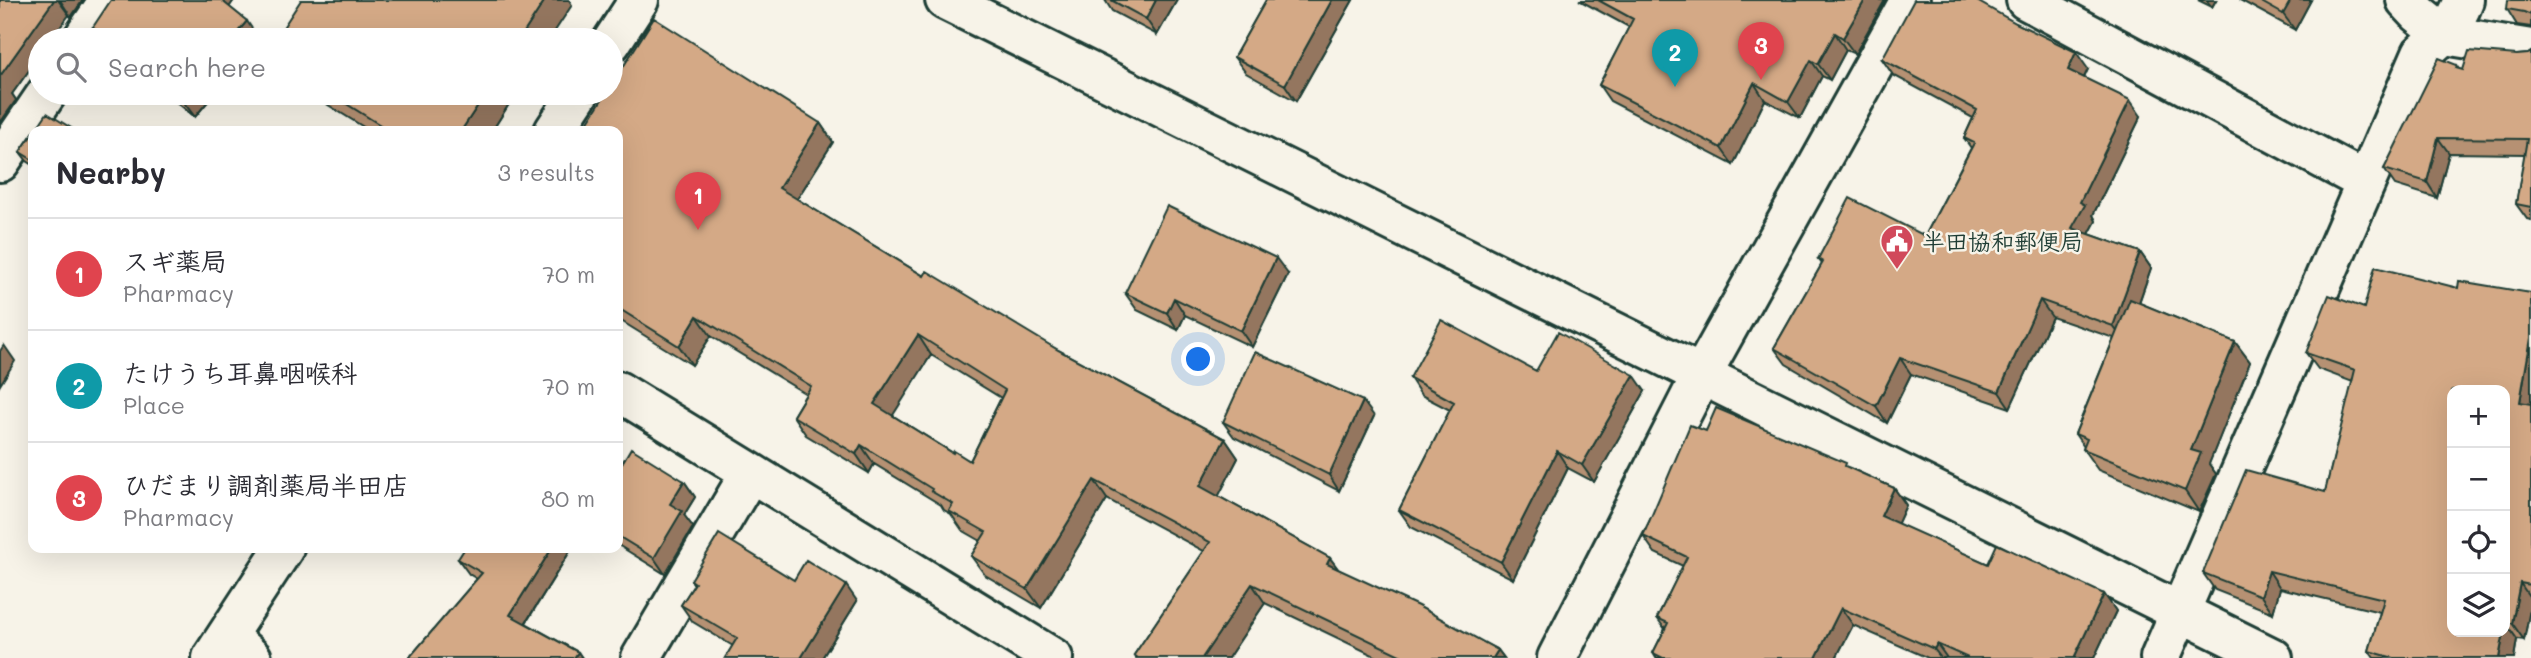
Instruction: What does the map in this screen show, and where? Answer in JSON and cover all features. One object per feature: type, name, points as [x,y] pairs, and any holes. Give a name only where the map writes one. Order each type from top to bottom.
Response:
[{"type":"street","points":[[90,28],[109,0]]},
{"type":"street","points":[[621,28],[639,0]]},
{"type":"street","points":[[945,0],[2273,658]]},
{"type":"street","points":[[1557,658],[1702,374],[1910,0]]},
{"type":"street","points":[[2026,0],[2366,182]]},
{"type":"street","points":[[2406,0],[2445,34],[2531,49]]},
{"type":"street","points":[[2160,658],[2421,53],[2445,34],[2459,16],[2464,0]]},
{"type":"street","points":[[0,162],[39,105]]},
{"type":"street","points":[[557,126],[571,105]]},
{"type":"street","points":[[623,394],[1053,658]]},
{"type":"street","points":[[641,658],[750,473]]},
{"type":"street","points":[[230,651],[281,553]]},
{"type":"building","points":[[0,0],[54,0],[34,28],[28,28],[28,37],[0,76]]},
{"type":"building","points":[[111,0],[221,0],[247,21],[241,28],[93,27]]},
{"type":"building","points":[[301,0],[545,0],[527,28],[283,28]]},
{"type":"building","points":[[1111,0],[1156,0],[1146,19]]},
{"type":"building","points":[[1266,0],[1332,0],[1285,85],[1234,57]]},
{"type":"building","points":[[1598,0],[1865,0],[1843,38],[1835,33],[1818,64],[1811,60],[1788,102],[1754,83],[1721,148],[1599,85],[1633,19]]},
{"type":"building","points":[[1914,0],[1975,0],[2076,52],[2068,70],[2130,100],[2080,202],[2085,205],[2072,228],[2140,252],[2113,326],[2040,300],[1999,392],[1900,358],[1876,406],[1774,348],[1823,262],[1818,259],[1850,198],[1925,236],[1974,143],[1964,138],[1977,110],[1882,59]]},
{"type":"building","points":[[2258,0],[2291,0],[2283,14]]},
{"type":"building","points":[[2508,0],[2531,0],[2531,15],[2507,9]]},
{"type":"building","points":[[654,18],[820,123],[779,188],[924,276],[927,271],[1058,350],[1225,439],[1200,486],[1330,558],[1327,564],[1418,606],[1498,650],[1493,658],[1406,658],[1252,584],[1202,658],[1138,658],[1134,655],[1210,542],[1094,480],[1027,589],[971,556],[986,532],[949,511],[953,504],[861,445],[856,454],[793,416],[811,386],[697,316],[679,346],[623,311],[623,126],[585,126],[598,105],[623,105],[623,67]],"holes":[[[918,335],[1005,390],[970,461],[874,404]]]},
{"type":"building","points":[[2469,51],[2517,55],[2531,52],[2531,207],[2516,204],[2527,139],[2438,138],[2427,182],[2384,169],[2439,58],[2463,70]]},
{"type":"building","points":[[348,105],[478,105],[464,126],[382,126]]},
{"type":"building","points":[[47,113],[68,126],[38,126]]},
{"type":"building","points":[[28,140],[28,157],[20,152]]},
{"type":"building","points":[[1167,206],[1276,258],[1241,331],[1174,298],[1167,313],[1125,293]]},
{"type":"building","points":[[2375,267],[2458,288],[2459,281],[2531,293],[2531,338],[2520,402],[2531,404],[2531,585],[2520,583],[2512,623],[2510,385],[2447,385],[2447,637],[2503,637],[2499,658],[2394,658],[2369,651],[2384,599],[2269,571],[2261,596],[2203,573],[2246,470],[2325,492],[2355,370],[2306,353],[2329,295],[2364,308]]},
{"type":"building","points":[[2130,299],[2235,342],[2191,450],[2201,453],[2185,491],[2083,449],[2087,439],[2075,434]]},
{"type":"building","points":[[1441,320],[1536,371],[1558,332],[1634,375],[1582,465],[1557,451],[1501,562],[1399,510],[1454,402],[1410,378]]},
{"type":"building","points":[[1255,352],[1363,401],[1329,475],[1223,422]]},
{"type":"building","points":[[1716,408],[1846,463],[1845,466],[1894,488],[1881,516],[1988,564],[1997,544],[2104,594],[2074,658],[1968,658],[1937,644],[1934,649],[1841,608],[1816,658],[1663,658],[1653,653],[1668,623],[1657,618],[1687,557],[1643,536],[1690,425],[1706,431]]},
{"type":"building","points":[[631,448],[684,481],[670,504],[682,511],[654,558],[623,539],[623,462]]},
{"type":"building","points":[[719,534],[794,580],[806,560],[846,585],[801,658],[725,658],[737,638],[681,605],[695,583],[691,580]]},
{"type":"building","points":[[462,553],[549,553],[510,615],[578,652],[574,658],[409,658],[482,573],[458,559]]},
{"type":"place","name":"ひだまり調剤薬局半田店","points":[[1761,80]]},
{"type":"place","name":"たけうち耳鼻咽喉科","points":[[1675,87]]},
{"type":"place","name":"スギ薬局","points":[[698,230]]},
{"type":"place","name":"半田協和郵便局","points":[[1897,271]]}]
